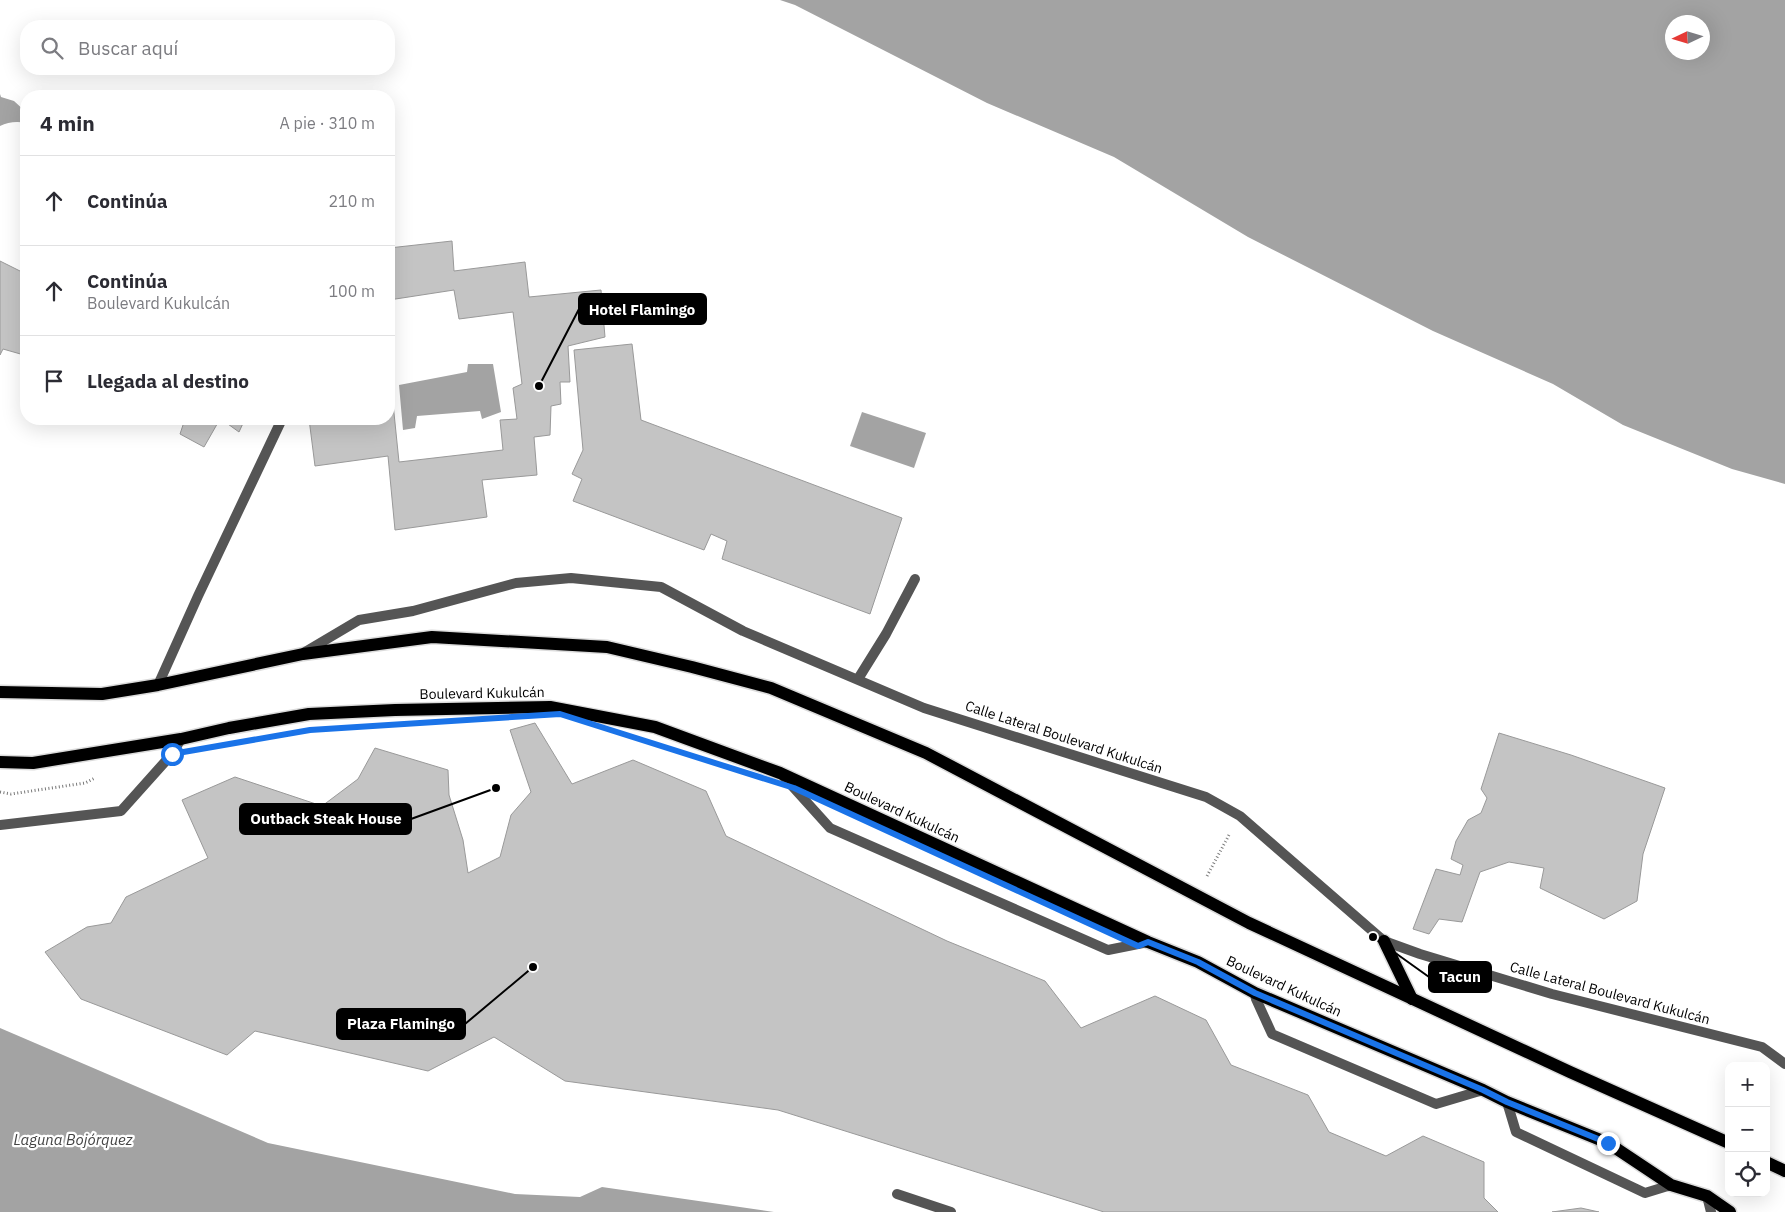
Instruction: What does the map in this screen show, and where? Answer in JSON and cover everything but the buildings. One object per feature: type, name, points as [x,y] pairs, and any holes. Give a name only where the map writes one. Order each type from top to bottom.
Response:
[{"type":"main road","points":[[0,692],[102,694],[158,685],[303,654],[432,637],[607,647],[771,688],[926,753],[1249,923],[1725,1141]]},
{"type":"main road","name":"Boulevard Kukulcán","points":[[0,762],[33,763],[181,739],[229,728],[309,714],[395,710],[550,707],[655,728],[780,772],[1148,942],[1198,962],[1255,993],[1507,1102],[1608,1143],[1671,1185],[1706,1196],[1730,1212]]},
{"type":"main road","points":[[1384,941],[1412,999]]},
{"type":"main road","points":[[1770,1164],[1785,1171]]},
{"type":"street","points":[[158,685],[279,425]]},
{"type":"street","name":"Calle Lateral Boulevard Kukulcán","points":[[303,654],[360,620],[414,611],[516,583],[571,578],[661,586],[743,630],[924,708],[1206,797],[1240,816],[1384,941],[1420,954],[1552,994],[1762,1047],[1785,1064]]},
{"type":"street","points":[[858,680],[886,634],[915,579]]},
{"type":"street","points":[[0,825],[122,811],[172,754],[181,739]]},
{"type":"street","points":[[780,772],[830,828],[1108,950],[1148,942]]},
{"type":"street","points":[[1255,993],[1272,1034],[1436,1104],[1483,1090]]},
{"type":"street","points":[[1507,1102],[1516,1132],[1645,1193],[1671,1185]]},
{"type":"street","points":[[897,1194],[951,1212]]},
{"type":"street","points":[[1706,1196],[1711,1212]]},
{"type":"path","points":[[0,792],[11,794],[85,783],[100,776]]},
{"type":"path","points":[[1196,896],[1240,816]]},
{"type":"water","points":[[780,0],[1785,0],[1785,484],[1732,469],[1623,425],[1553,384],[1433,331],[1248,237],[1114,157],[987,103],[795,5]]},
{"type":"water","points":[[0,94],[1,97],[14,101],[20,106],[20,122],[0,126]]},
{"type":"water","points":[[468,364],[493,364],[501,412],[482,419],[480,411],[417,416],[415,428],[403,430],[399,385],[467,372]]},
{"type":"water","points":[[862,412],[926,433],[914,468],[850,446]]},
{"type":"water","name":"Laguna Bojórquez","points":[[0,1028],[268,1143],[515,1194],[580,1197],[602,1187],[774,1212],[0,1212]]},
{"type":"place","name":"Hotel Flamingo","points":[[539,386]]},
{"type":"place","name":"Outback Steak House","points":[[496,788]]},
{"type":"place","name":"Tacun","points":[[1373,937]]},
{"type":"place","name":"Plaza Flamingo","points":[[533,967]]},
{"type":"route","points":[[172,754],[310,730],[560,714],[794,788],[1138,946],[1148,942],[1198,962],[1255,993],[1507,1102],[1608,1143]]}]
